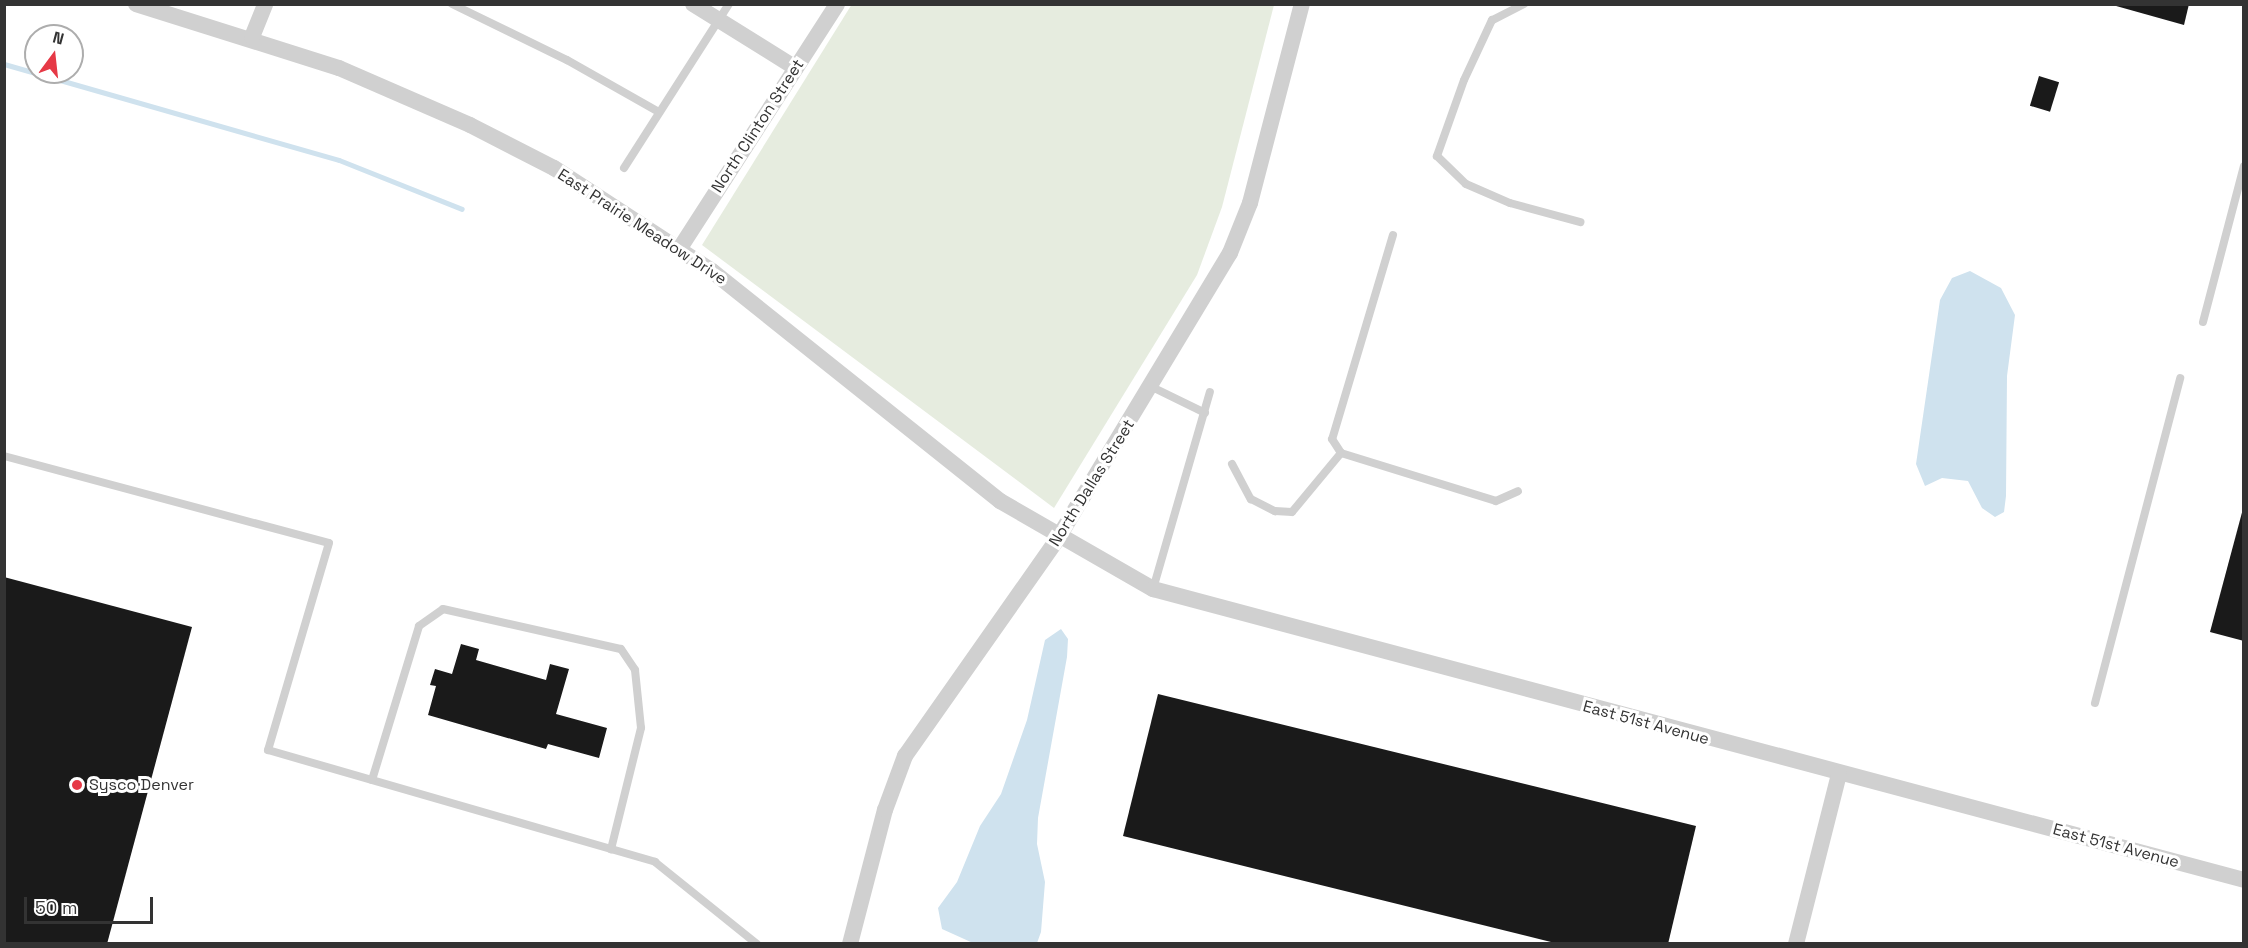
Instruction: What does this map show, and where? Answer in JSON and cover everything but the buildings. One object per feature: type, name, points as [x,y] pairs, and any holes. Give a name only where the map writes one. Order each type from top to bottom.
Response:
[{"type":"street","name":"East Prairie Meadow Drive","points":[[136,4],[252,38],[373,81],[470,124],[574,180],[680,248],[974,482],[1058,538]]},
{"type":"street","points":[[252,38],[264,4]]},
{"type":"street","points":[[693,4],[796,68]]},
{"type":"street","name":"North Clinton Street","points":[[680,248],[837,4]]},
{"type":"street","name":"North Dallas Street","points":[[850,944],[885,810],[906,756],[1058,538],[1152,387],[1222,267],[1244,220],[1302,4]]},
{"type":"street","name":"East 51st Avenue","points":[[1058,538],[1153,590],[2244,880]]},
{"type":"street","points":[[1796,944],[1839,774]]},
{"type":"lane","points":[[452,4],[567,60],[659,112]]},
{"type":"lane","points":[[624,168],[729,4]]},
{"type":"lane","points":[[1524,4],[1492,20],[1464,80],[1437,156],[1466,184],[1510,203],[1580,222]]},
{"type":"lane","points":[[2203,322],[2244,166]]},
{"type":"lane","points":[[1393,235],[1332,439],[1341,453],[1496,501],[1518,491]]},
{"type":"lane","points":[[2095,703],[2180,378]]},
{"type":"lane","points":[[1152,387],[1204,413]]},
{"type":"lane","points":[[1153,590],[1210,392]]},
{"type":"lane","points":[[1232,464],[1251,499],[1275,511],[1292,512],[1341,453]]},
{"type":"lane","points":[[4,456],[329,543],[268,750],[655,862],[757,944]]},
{"type":"lane","points":[[372,780],[419,626],[444,609],[621,649],[635,670],[641,728],[611,849]]},
{"type":"shaded area","points":[[852,4],[1274,5],[1222,207],[1197,275],[1054,508],[702,245]]},
{"type":"water","points":[[1970,271],[2001,288],[2015,315],[2007,376],[2006,496],[2004,512],[1995,517],[1982,508],[1968,481],[1942,478],[1925,486],[1916,464],[1940,300],[1952,278]]},
{"type":"water","points":[[1061,629],[1068,639],[1067,657],[1038,818],[1037,844],[1045,882],[1041,932],[1037,943],[973,943],[942,929],[938,908],[957,882],[980,826],[1001,794],[1027,720],[1045,640]]},
{"type":"waterway","points":[[4,64],[339,160],[462,209]]},
{"type":"place","name":"Sysco Denver","points":[[77,785]]}]
